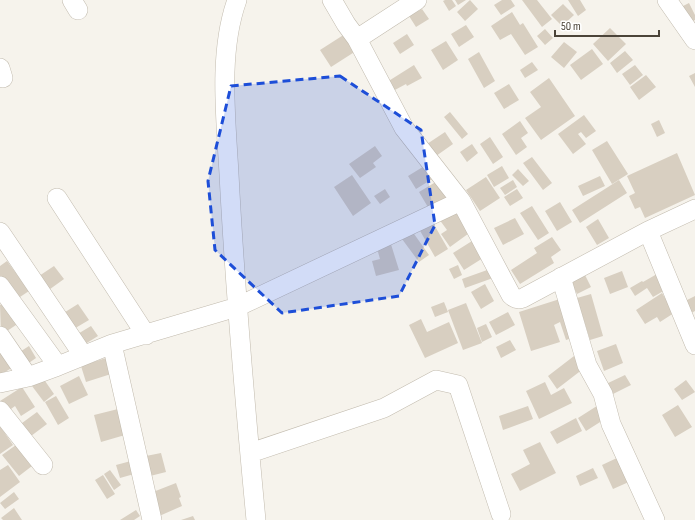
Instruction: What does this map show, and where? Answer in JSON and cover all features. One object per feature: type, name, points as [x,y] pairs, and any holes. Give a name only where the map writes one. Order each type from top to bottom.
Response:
[{"type":"street","points":[[237,0],[232,13],[225,77],[231,218],[237,307],[256,520]]},
{"type":"street","points":[[332,0],[346,24],[357,38],[404,128],[461,201],[514,299],[523,298],[648,231],[695,209]]},
{"type":"street","points":[[357,38],[417,0]]},
{"type":"street","points":[[667,0],[695,40]]},
{"type":"street","points":[[57,198],[146,335]]},
{"type":"street","points":[[0,383],[28,377],[112,344],[237,307],[461,201]]},
{"type":"street","points":[[648,231],[695,345]]},
{"type":"street","points":[[0,232],[83,355]]},
{"type":"street","points":[[561,277],[587,365],[603,394],[611,424],[655,520]]},
{"type":"street","points":[[0,286],[58,366]]},
{"type":"street","points":[[0,336],[28,377]]},
{"type":"street","points":[[112,344],[152,520]]},
{"type":"street","points":[[250,452],[384,408],[436,380],[458,385],[501,514]]},
{"type":"street","points":[[0,411],[43,465]]},
{"type":"highlighted area","points":[[340,76],[421,130],[435,225],[399,296],[282,313],[215,250],[208,181],[231,86]]},
{"type":"building","points":[[452,0],[456,6],[449,11],[443,1]]},
{"type":"building","points":[[455,0],[466,0],[458,5]]},
{"type":"building","points":[[470,0],[478,9],[465,21],[457,12]]},
{"type":"building","points":[[502,0],[511,0],[515,6],[501,15],[494,5]]},
{"type":"building","points":[[522,0],[537,0],[552,19],[542,27]]},
{"type":"building","points":[[568,0],[580,0],[586,10],[578,16]]},
{"type":"building","points":[[689,3],[695,15],[695,20],[690,22],[683,6]]},
{"type":"building","points":[[563,4],[574,15],[562,26],[551,15]]},
{"type":"building","points":[[422,9],[429,19],[416,27],[409,16]]},
{"type":"building","points":[[512,12],[520,25],[523,23],[538,47],[525,55],[511,34],[500,40],[491,26]]},
{"type":"building","points":[[466,25],[474,37],[459,47],[451,34]]},
{"type":"building","points":[[610,28],[626,44],[608,61],[593,44]]},
{"type":"building","points":[[545,29],[553,38],[545,45],[537,36]]},
{"type":"building","points":[[345,34],[356,51],[331,67],[320,50]]},
{"type":"building","points":[[407,34],[414,45],[400,54],[393,43]]},
{"type":"building","points":[[446,41],[458,60],[443,70],[431,50]]},
{"type":"building","points":[[564,42],[577,52],[564,68],[551,57]]},
{"type":"building","points":[[592,49],[603,64],[581,80],[570,65]]},
{"type":"building","points":[[625,51],[633,60],[617,73],[610,63]]},
{"type":"building","points":[[479,52],[495,81],[484,88],[468,59]]},
{"type":"building","points":[[532,62],[538,70],[525,78],[520,70]]},
{"type":"building","points":[[414,65],[422,78],[393,91],[387,82]]},
{"type":"building","points":[[635,65],[643,75],[630,85],[622,74]]},
{"type":"building","points":[[695,73],[695,87],[689,76]]},
{"type":"building","points":[[646,75],[656,87],[639,100],[630,87]]},
{"type":"building","points":[[549,78],[575,116],[541,140],[525,118],[541,107],[530,92]]},
{"type":"building","points":[[509,84],[519,100],[504,109],[494,93]]},
{"type":"building","points":[[450,112],[468,134],[462,139],[444,117]]},
{"type":"building","points":[[584,115],[596,131],[586,138],[581,132],[578,134],[586,144],[573,154],[558,134]]},
{"type":"building","points":[[659,120],[665,133],[657,137],[651,124]]},
{"type":"building","points":[[520,121],[528,133],[521,138],[527,147],[516,155],[502,134]]},
{"type":"building","points":[[445,132],[453,144],[436,156],[427,144]]},
{"type":"building","points":[[490,137],[503,157],[493,164],[480,144]]},
{"type":"building","points":[[607,141],[628,174],[612,184],[592,150]]},
{"type":"building","points":[[472,144],[478,153],[467,162],[460,152]]},
{"type":"building","points":[[375,146],[382,156],[373,163],[376,167],[360,178],[349,164]]},
{"type":"building","points":[[677,153],[695,195],[645,218],[640,207],[635,209],[629,196],[635,193],[627,176]]},
{"type":"building","points":[[532,157],[552,183],[543,190],[523,163]]},
{"type":"building","points":[[426,165],[434,178],[416,189],[408,176]]},
{"type":"building","points":[[502,166],[509,178],[494,187],[487,175]]},
{"type":"building","points":[[518,169],[529,181],[523,186],[512,175]]},
{"type":"building","points":[[352,175],[371,203],[353,216],[334,187]]},
{"type":"building","points":[[600,176],[605,186],[583,196],[578,186]]},
{"type":"building","points":[[486,177],[500,198],[480,211],[466,190]]},
{"type":"building","points":[[439,180],[449,197],[429,209],[419,192]]},
{"type":"building","points":[[513,180],[517,187],[505,195],[500,188]]},
{"type":"building","points":[[619,180],[627,193],[580,223],[572,210]]},
{"type":"building","points":[[385,189],[390,197],[380,204],[374,196]]},
{"type":"building","points":[[517,189],[523,198],[510,206],[504,197]]},
{"type":"building","points":[[560,202],[572,222],[557,231],[545,211]]},
{"type":"building","points":[[532,206],[549,233],[538,240],[520,213]]},
{"type":"building","points":[[455,208],[472,231],[450,247],[441,234],[447,230],[439,219]]},
{"type":"building","points":[[515,218],[524,234],[503,245],[494,228]]},
{"type":"building","points":[[598,219],[609,238],[597,245],[586,227]]},
{"type":"building","points":[[432,221],[448,249],[435,257],[419,229]]},
{"type":"building","points":[[412,231],[429,255],[419,262],[402,239]]},
{"type":"building","points":[[552,237],[561,250],[551,257],[554,263],[520,284],[511,270],[537,253],[534,248]]},
{"type":"building","points":[[390,241],[399,270],[376,276],[372,261],[380,259],[376,245]]},
{"type":"building","points":[[472,241],[483,258],[464,270],[453,253]]},
{"type":"building","points":[[7,261],[29,291],[17,299],[0,281],[0,266]]},
{"type":"building","points":[[458,265],[462,275],[454,279],[449,269]]},
{"type":"building","points":[[54,266],[64,279],[46,292],[36,278]]},
{"type":"building","points":[[490,269],[493,278],[465,288],[462,279]]},
{"type":"building","points":[[582,269],[591,287],[577,294],[568,276]]},
{"type":"building","points":[[622,271],[628,287],[610,294],[604,278]]},
{"type":"building","points":[[657,274],[667,289],[653,297],[647,288],[635,296],[630,288]]},
{"type":"building","points":[[485,284],[494,301],[481,309],[471,292]]},
{"type":"building","points":[[662,293],[674,313],[660,322],[657,317],[645,324],[636,310]]},
{"type":"building","points":[[591,294],[603,336],[590,340],[577,298]]},
{"type":"building","points":[[695,296],[695,311],[689,314],[683,302]]},
{"type":"building","points":[[563,298],[576,337],[566,340],[560,322],[554,325],[560,342],[531,351],[519,312]]},
{"type":"building","points":[[5,302],[19,323],[1,335],[0,305]]},
{"type":"building","points":[[444,302],[448,312],[435,317],[431,307]]},
{"type":"building","points":[[466,303],[482,343],[463,350],[448,310]]},
{"type":"building","points":[[78,304],[89,320],[72,330],[62,314]]},
{"type":"building","points":[[508,312],[515,325],[496,335],[489,322]]},
{"type":"building","points":[[421,319],[427,332],[449,322],[458,343],[425,358],[409,325]]},
{"type":"building","points":[[486,324],[492,337],[482,342],[477,328]]},
{"type":"building","points":[[91,326],[98,336],[82,346],[76,335]]},
{"type":"building","points":[[510,340],[516,350],[501,358],[496,347]]},
{"type":"building","points":[[0,341],[15,366],[0,375]]},
{"type":"building","points":[[616,344],[623,363],[604,371],[597,351]]},
{"type":"building","points":[[29,346],[36,358],[23,367],[15,355]]},
{"type":"building","points":[[574,356],[583,369],[557,389],[548,376]]},
{"type":"building","points":[[106,358],[111,374],[86,382],[81,366]]},
{"type":"building","points":[[625,375],[631,385],[611,395],[606,384]]},
{"type":"building","points":[[79,376],[88,395],[69,404],[60,386]]},
{"type":"building","points":[[43,378],[54,394],[44,402],[32,386]]},
{"type":"building","points":[[686,380],[695,392],[682,400],[674,389]]},
{"type":"building","points":[[545,382],[551,395],[564,388],[572,403],[539,419],[526,391]]},
{"type":"building","points":[[22,387],[35,407],[21,416],[15,406],[7,412],[0,401]]},
{"type":"building","points":[[56,396],[69,418],[58,425],[45,402]]},
{"type":"building","points":[[600,404],[608,417],[586,431],[578,418]]},
{"type":"building","points":[[678,405],[692,427],[675,437],[662,415]]},
{"type":"building","points":[[528,406],[533,419],[503,430],[499,416]]},
{"type":"building","points":[[118,409],[125,435],[101,442],[94,415]]},
{"type":"building","points":[[37,412],[47,424],[27,439],[18,426]]},
{"type":"building","points":[[576,418],[582,431],[557,444],[550,432]]},
{"type":"building","points":[[0,426],[13,445],[0,454]]},
{"type":"building","points":[[540,442],[556,473],[520,491],[511,474],[530,464],[523,450]]},
{"type":"building","points":[[16,445],[32,466],[19,476],[2,455]]},
{"type":"building","points":[[161,453],[166,472],[146,477],[141,457]]},
{"type":"building","points":[[619,457],[631,481],[613,489],[602,465]]},
{"type":"building","points":[[131,461],[134,474],[120,478],[116,465]]},
{"type":"building","points":[[8,465],[20,482],[0,497],[0,470]]},
{"type":"building","points":[[593,468],[598,478],[580,486],[576,476]]},
{"type":"building","points":[[110,470],[121,485],[114,490],[104,474]]},
{"type":"building","points":[[103,475],[115,494],[107,499],[95,480]]},
{"type":"building","points":[[176,483],[181,497],[179,498],[182,506],[157,517],[153,492]]},
{"type":"building","points":[[14,492],[19,499],[5,509],[0,503]]},
{"type":"building","points":[[14,508],[22,520],[3,520],[1,518]]},
{"type":"building","points":[[136,510],[140,516],[134,520],[120,520]]},
{"type":"building","points":[[193,516],[195,520],[181,520]]}]
